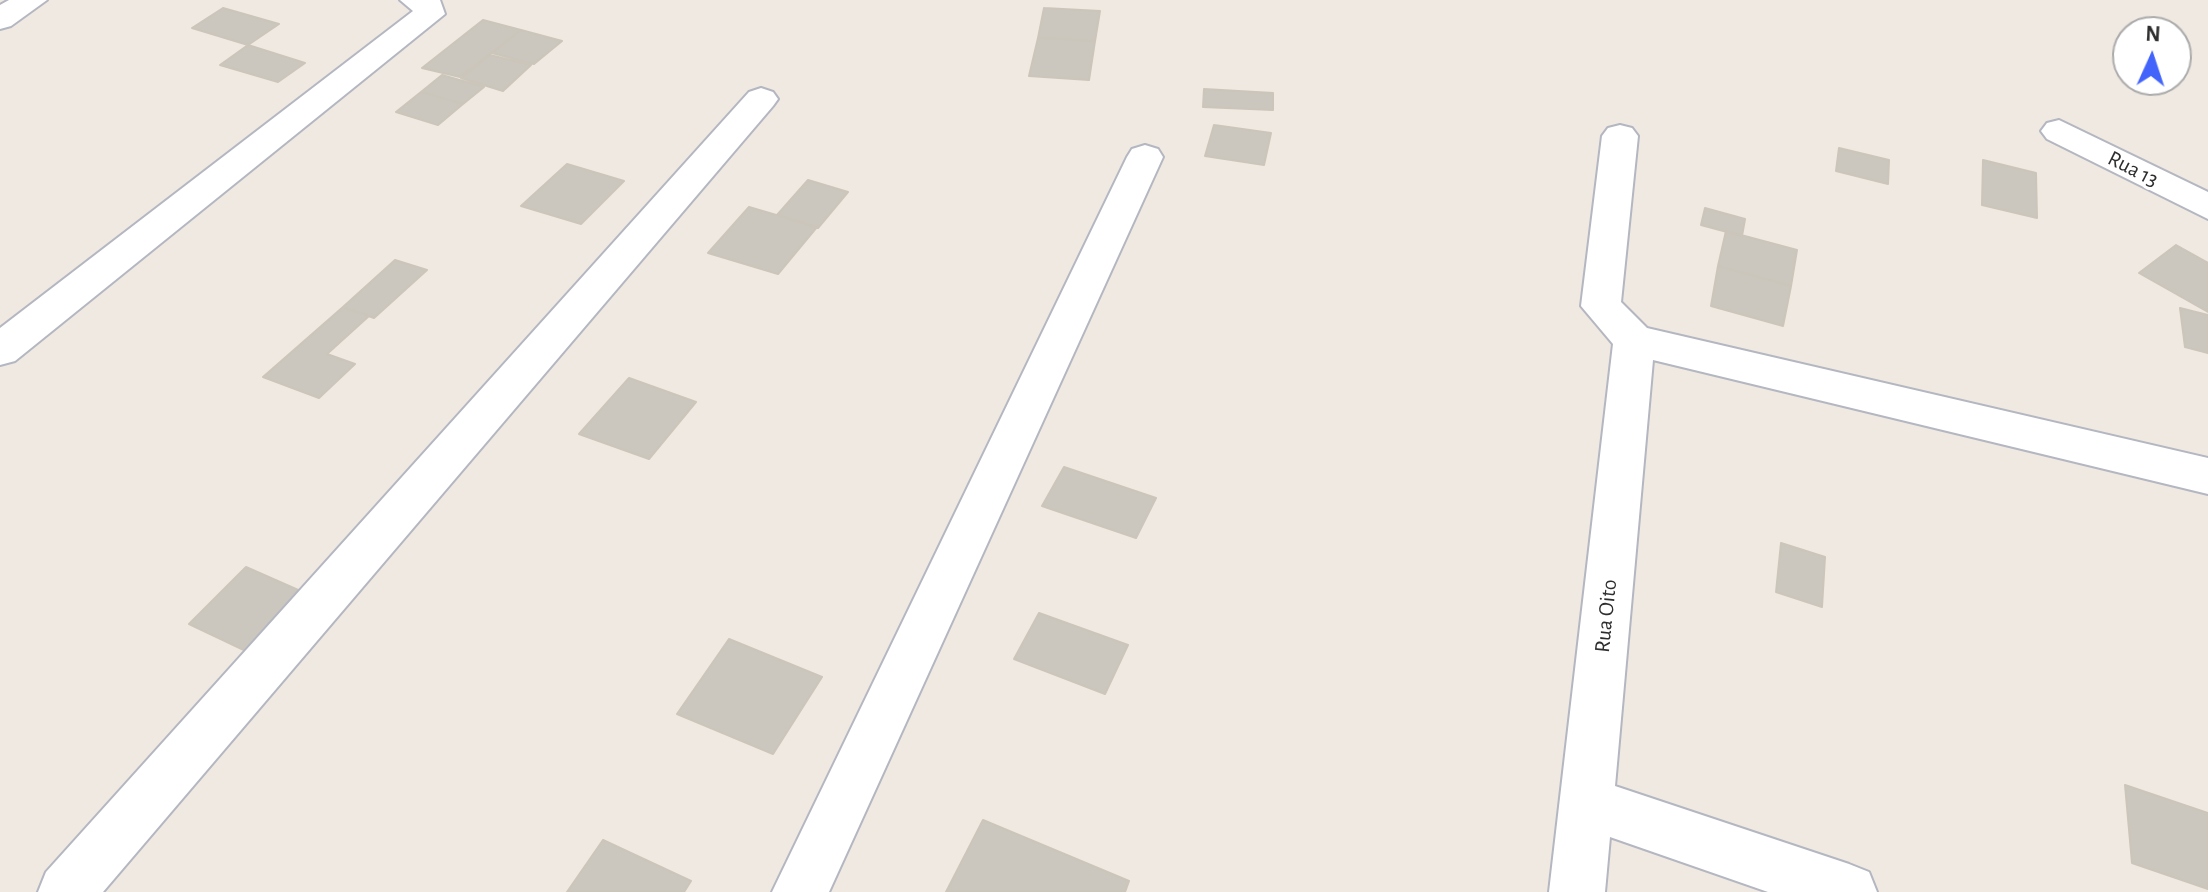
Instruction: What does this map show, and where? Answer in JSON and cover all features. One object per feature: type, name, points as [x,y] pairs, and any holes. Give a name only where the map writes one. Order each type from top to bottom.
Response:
[{"type":"street","points":[[0,19],[31,0]]},
{"type":"street","points":[[0,350],[429,14],[428,6],[416,0]]},
{"type":"street","points":[[66,892],[761,99]]},
{"type":"street","name":"Rua 13","points":[[2059,131],[2208,207]]},
{"type":"street","points":[[1620,136],[1601,306],[1634,340],[2208,476]]},
{"type":"street","points":[[800,892],[1145,157]]},
{"type":"street","name":"Rua Oito","points":[[1577,892],[1634,340]]},
{"type":"street","points":[[1587,803],[1849,892]]},
{"type":"building","points":[[223,8],[279,24],[248,45],[192,28]]},
{"type":"building","points":[[1044,8],[1100,11],[1095,41],[1038,38]]},
{"type":"building","points":[[483,20],[521,30],[460,77],[422,68]]},
{"type":"building","points":[[521,30],[562,41],[534,64],[492,53]]},
{"type":"building","points":[[1038,38],[1095,41],[1089,80],[1029,76]]},
{"type":"building","points":[[248,45],[305,63],[278,82],[220,65]]},
{"type":"building","points":[[490,55],[531,65],[503,91],[461,78]]},
{"type":"building","points":[[442,75],[484,87],[463,104],[421,92]]},
{"type":"building","points":[[1204,89],[1273,93],[1273,110],[1203,107]]},
{"type":"building","points":[[421,92],[463,104],[438,125],[396,112]]},
{"type":"building","points":[[1214,125],[1271,133],[1264,165],[1205,156]]},
{"type":"building","points":[[1839,148],[1889,160],[1888,184],[1836,171]]},
{"type":"building","points":[[1983,160],[2036,173],[2037,218],[1982,205]]},
{"type":"building","points":[[567,164],[624,181],[581,224],[521,206]]},
{"type":"building","points":[[808,180],[848,192],[818,228],[777,215]]},
{"type":"building","points":[[749,207],[817,227],[778,274],[708,253]]},
{"type":"building","points":[[1705,208],[1745,219],[1742,236],[1701,225]]},
{"type":"building","points":[[1726,231],[1797,250],[1791,286],[1718,266]]},
{"type":"building","points":[[2176,245],[2208,263],[2208,312],[2139,273]]},
{"type":"building","points":[[395,260],[427,270],[374,318],[343,307]]},
{"type":"building","points":[[1718,266],[1791,286],[1783,326],[1711,306]]},
{"type":"building","points":[[343,307],[369,316],[327,354],[355,364],[319,398],[263,377]]},
{"type":"building","points":[[2180,308],[2208,315],[2208,353],[2185,347]]},
{"type":"building","points":[[629,378],[696,402],[649,459],[579,434]]},
{"type":"building","points":[[1064,467],[1156,498],[1136,538],[1042,506]]},
{"type":"building","points":[[1781,543],[1825,557],[1822,607],[1776,592]]},
{"type":"building","points":[[246,567],[305,593],[248,652],[189,624]]},
{"type":"building","points":[[1039,613],[1128,645],[1105,694],[1014,659]]},
{"type":"building","points":[[729,639],[822,677],[773,754],[677,714]]},
{"type":"building","points":[[2125,785],[2208,813],[2208,889],[2132,863]]},
{"type":"building","points":[[983,820],[1129,881],[1125,892],[946,892]]},
{"type":"building","points":[[603,840],[691,881],[684,892],[567,892]]}]
